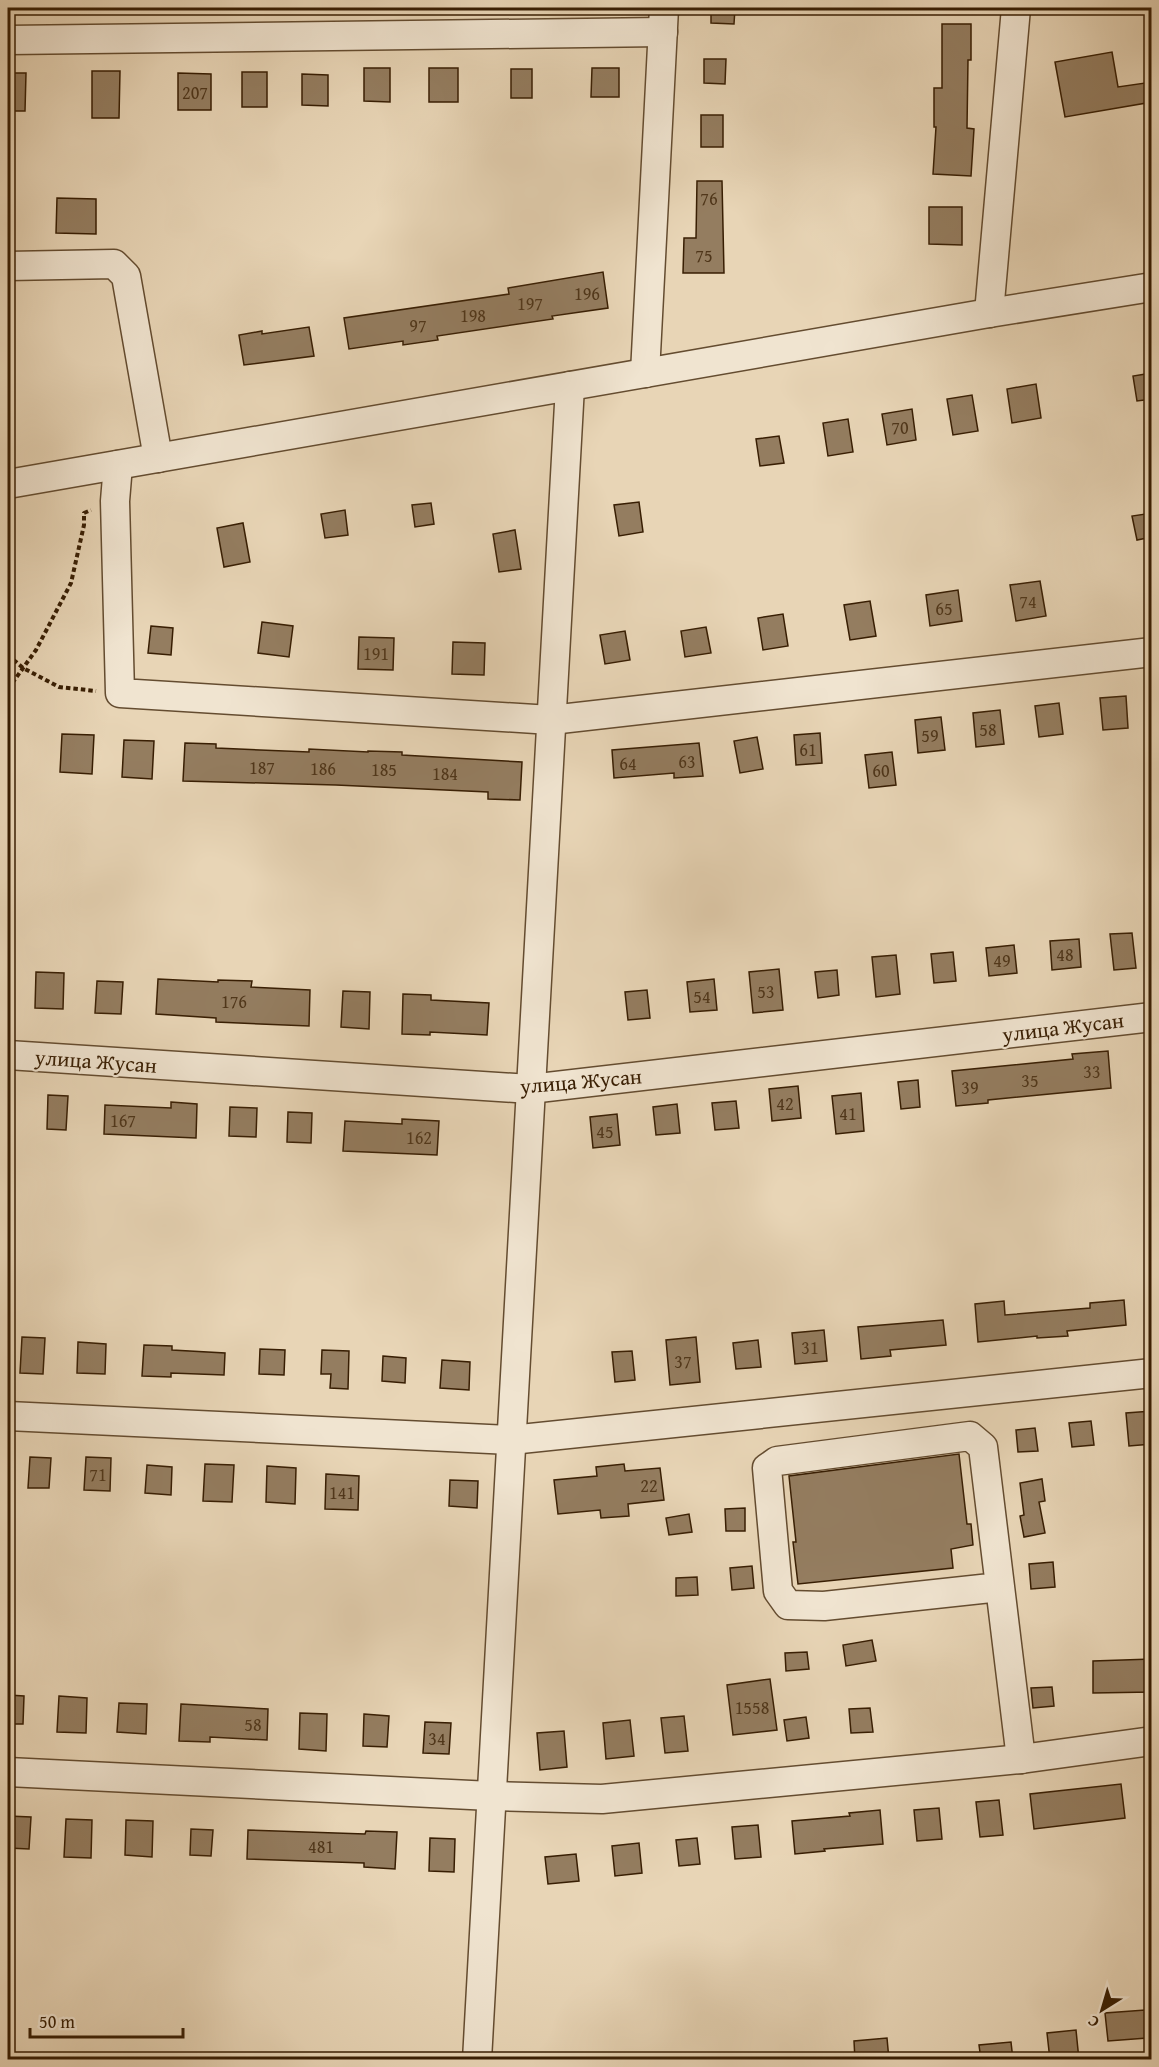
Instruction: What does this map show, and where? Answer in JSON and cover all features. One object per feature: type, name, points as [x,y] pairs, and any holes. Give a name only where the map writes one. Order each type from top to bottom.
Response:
[{"type":"street","points":[[989,313],[1016,8]]},
{"type":"street","points":[[8,40],[664,20],[645,373]]},
{"type":"street","points":[[8,266],[114,264],[126,276],[158,458]]},
{"type":"street","points":[[8,484],[989,313],[1152,287]]},
{"type":"street","points":[[477,2060],[570,386]]},
{"type":"street","points":[[118,465],[115,501],[120,693],[551,720],[1152,652]]},
{"type":"street","name":"улица Жусан","points":[[8,1055],[530,1089],[1152,1017]]},
{"type":"street","points":[[8,1416],[511,1440],[1152,1373]]},
{"type":"street","points":[[1000,1587],[824,1606],[788,1605],[778,1591],[767,1468],[777,1461],[970,1436],[983,1447],[1021,1759]]},
{"type":"street","points":[[8,1772],[491,1796],[602,1799],[1021,1759],[1152,1740]]},
{"type":"path","points":[[8,689],[36,650],[71,583],[84,525],[84,513],[115,501]]},
{"type":"path","points":[[8,655],[23,668],[59,687],[120,693]]},
{"type":"building","points":[[711,8],[735,8],[734,24],[711,23]]},
{"type":"building","points":[[942,24],[971,24],[967,128],[974,129],[971,176],[933,174],[936,127],[934,127],[934,88],[942,88]]},
{"type":"building","points":[[1112,52],[1118,87],[1152,82],[1152,102],[1065,117],[1055,62]]},
{"type":"building","points":[[704,59],[726,59],[725,84],[704,83]]},
{"type":"building","points":[[364,68],[390,68],[390,102],[364,101]]},
{"type":"building","points":[[429,68],[458,68],[458,102],[429,102]]},
{"type":"building","points":[[592,68],[619,68],[619,97],[591,97]]},
{"type":"building","points":[[511,69],[532,69],[532,98],[511,98]]},
{"type":"building","points":[[92,71],[120,71],[119,118],[92,118]]},
{"type":"building","points":[[242,72],[267,72],[267,107],[242,107]]},
{"type":"building","points":[[8,73],[26,73],[25,111],[8,111]]},
{"type":"building","points":[[178,73],[211,74],[211,110],[178,110]]},
{"type":"building","points":[[302,74],[328,75],[328,106],[302,105]]},
{"type":"building","points":[[701,115],[723,115],[723,147],[701,147]]},
{"type":"building","points":[[697,181],[722,181],[724,273],[683,273],[684,238],[696,238]]},
{"type":"building","points":[[57,198],[96,199],[96,234],[56,233]]},
{"type":"building","points":[[929,207],[962,207],[962,245],[929,244]]},
{"type":"building","points":[[603,272],[608,308],[552,316],[553,319],[437,336],[438,340],[403,345],[403,341],[349,349],[344,318],[509,294],[508,288]]},
{"type":"building","points":[[309,327],[314,356],[244,365],[239,335]]},
{"type":"building","points":[[1152,373],[1152,399],[1137,401],[1133,376]]},
{"type":"building","points":[[1036,384],[1041,418],[1012,423],[1007,389]]},
{"type":"building","points":[[972,395],[978,431],[953,435],[947,399]]},
{"type":"building","points":[[912,409],[916,440],[887,445],[882,414]]},
{"type":"building","points":[[848,419],[853,452],[828,456],[823,423]]},
{"type":"building","points":[[779,436],[784,463],[760,466],[756,439]]},
{"type":"building","points":[[639,502],[643,532],[619,536],[614,505]]},
{"type":"building","points":[[431,503],[434,524],[415,527],[412,505]]},
{"type":"building","points":[[345,510],[348,535],[325,538],[321,514]]},
{"type":"building","points":[[1152,513],[1152,537],[1137,540],[1132,516]]},
{"type":"building","points":[[243,523],[250,562],[224,567],[217,528]]},
{"type":"building","points":[[515,530],[521,569],[499,572],[493,534]]},
{"type":"building","points":[[1040,581],[1046,616],[1016,621],[1010,585]]},
{"type":"building","points":[[958,590],[962,621],[930,626],[926,595]]},
{"type":"building","points":[[870,601],[876,636],[850,640],[844,605]]},
{"type":"building","points":[[783,614],[788,646],[763,650],[758,618]]},
{"type":"building","points":[[262,622],[293,626],[289,657],[258,653]]},
{"type":"building","points":[[151,626],[173,628],[171,655],[148,653]]},
{"type":"building","points":[[706,627],[711,653],[685,657],[681,631]]},
{"type":"building","points":[[625,631],[630,660],[605,664],[600,635]]},
{"type":"building","points":[[359,637],[394,638],[393,670],[358,669]]},
{"type":"building","points":[[453,642],[485,643],[484,675],[452,674]]},
{"type":"building","points":[[1126,696],[1128,728],[1103,730],[1100,698]]},
{"type":"building","points":[[1059,703],[1063,734],[1039,737],[1035,706]]},
{"type":"building","points":[[1000,710],[1004,744],[976,747],[973,713]]},
{"type":"building","points":[[941,717],[945,750],[918,753],[915,720]]},
{"type":"building","points":[[820,733],[822,763],[796,765],[794,735]]},
{"type":"building","points":[[62,734],[94,735],[92,774],[60,772]]},
{"type":"building","points":[[757,737],[763,769],[740,773],[734,741]]},
{"type":"building","points":[[124,740],[154,741],[152,779],[122,777]]},
{"type":"building","points":[[185,743],[216,744],[216,748],[309,752],[309,749],[402,752],[402,755],[522,762],[520,800],[488,799],[488,792],[183,781]]},
{"type":"building","points":[[699,743],[703,776],[674,778],[674,773],[614,778],[612,750]]},
{"type":"building","points":[[892,752],[896,785],[869,788],[865,755]]},
{"type":"building","points":[[1132,933],[1136,968],[1114,970],[1110,934]]},
{"type":"building","points":[[1079,939],[1081,967],[1052,970],[1050,941]]},
{"type":"building","points":[[1014,945],[1017,973],[989,976],[986,948]]},
{"type":"building","points":[[953,952],[956,981],[934,983],[931,954]]},
{"type":"building","points":[[896,955],[900,994],[876,997],[872,957]]},
{"type":"building","points":[[779,969],[783,1010],[753,1013],[749,972]]},
{"type":"building","points":[[837,970],[839,995],[818,998],[815,972]]},
{"type":"building","points":[[36,972],[64,973],[63,1009],[35,1008]]},
{"type":"building","points":[[158,979],[252,981],[251,987],[310,990],[309,1026],[216,1022],[216,1018],[156,1014]]},
{"type":"building","points":[[714,979],[717,1010],[690,1012],[687,982]]},
{"type":"building","points":[[97,981],[123,982],[121,1014],[95,1013]]},
{"type":"building","points":[[647,990],[650,1018],[628,1020],[625,992]]},
{"type":"building","points":[[343,991],[370,992],[369,1029],[341,1027]]},
{"type":"building","points":[[403,994],[431,995],[431,1000],[489,1003],[487,1035],[430,1032],[430,1035],[402,1034]]},
{"type":"building","points":[[1108,1051],[1111,1088],[988,1100],[988,1103],[956,1106],[952,1071],[1073,1059],[1072,1054]]},
{"type":"building","points":[[918,1080],[920,1107],[901,1109],[898,1082]]},
{"type":"building","points":[[798,1086],[801,1118],[772,1121],[769,1089]]},
{"type":"building","points":[[861,1093],[864,1131],[836,1134],[832,1096]]},
{"type":"building","points":[[48,1095],[68,1096],[66,1130],[47,1129]]},
{"type":"building","points":[[736,1101],[739,1128],[715,1130],[712,1103]]},
{"type":"building","points":[[171,1102],[197,1104],[196,1138],[104,1134],[105,1105],[171,1108]]},
{"type":"building","points":[[677,1104],[680,1133],[656,1135],[653,1107]]},
{"type":"building","points":[[230,1107],[257,1108],[256,1137],[229,1136]]},
{"type":"building","points":[[288,1112],[312,1113],[311,1143],[287,1142]]},
{"type":"building","points":[[617,1114],[620,1145],[593,1148],[590,1117]]},
{"type":"building","points":[[402,1119],[439,1121],[437,1155],[343,1151],[345,1121],[402,1124]]},
{"type":"building","points":[[1124,1300],[1126,1325],[1067,1331],[1068,1336],[1037,1338],[1037,1336],[978,1342],[975,1304],[1004,1301],[1005,1315],[1090,1308],[1090,1303]]},
{"type":"building","points":[[943,1320],[946,1345],[890,1350],[891,1356],[861,1359],[858,1327]]},
{"type":"building","points":[[824,1330],[827,1361],[795,1364],[792,1333]]},
{"type":"building","points":[[22,1337],[45,1338],[43,1374],[20,1373]]},
{"type":"building","points":[[696,1337],[700,1382],[670,1385],[666,1340]]},
{"type":"building","points":[[758,1340],[761,1367],[736,1369],[733,1343]]},
{"type":"building","points":[[78,1342],[106,1344],[105,1374],[77,1373]]},
{"type":"building","points":[[144,1345],[172,1346],[172,1350],[225,1353],[224,1375],[171,1373],[171,1377],[142,1376]]},
{"type":"building","points":[[260,1349],[285,1350],[284,1375],[259,1374]]},
{"type":"building","points":[[322,1350],[349,1351],[348,1389],[330,1388],[331,1374],[321,1374]]},
{"type":"building","points":[[632,1351],[635,1380],[615,1382],[612,1352]]},
{"type":"building","points":[[383,1356],[406,1358],[405,1383],[382,1381]]},
{"type":"building","points":[[442,1360],[470,1362],[469,1390],[440,1388]]},
{"type":"building","points":[[1152,1411],[1152,1444],[1129,1446],[1126,1413]]},
{"type":"building","points":[[1091,1421],[1094,1445],[1072,1447],[1069,1423]]},
{"type":"building","points":[[1035,1428],[1038,1451],[1018,1452],[1016,1430]]},
{"type":"building","points":[[959,1454],[967,1524],[971,1524],[973,1545],[951,1549],[953,1568],[798,1584],[789,1476]]},
{"type":"building","points":[[30,1457],[51,1458],[49,1488],[28,1488]]},
{"type":"building","points":[[86,1457],[111,1458],[110,1491],[84,1490]]},
{"type":"building","points":[[205,1464],[234,1465],[232,1502],[203,1501]]},
{"type":"building","points":[[624,1464],[625,1471],[660,1468],[664,1500],[628,1504],[629,1516],[601,1518],[600,1510],[558,1514],[554,1480],[597,1476],[596,1467]]},
{"type":"building","points":[[147,1465],[172,1467],[171,1495],[145,1493]]},
{"type":"building","points":[[267,1466],[296,1468],[295,1504],[266,1502]]},
{"type":"building","points":[[326,1474],[359,1476],[358,1510],[325,1509]]},
{"type":"building","points":[[1042,1479],[1045,1501],[1039,1502],[1045,1533],[1024,1537],[1020,1516],[1024,1515],[1020,1483]]},
{"type":"building","points":[[450,1480],[478,1481],[477,1508],[449,1506]]},
{"type":"building","points":[[745,1508],[745,1531],[726,1531],[725,1509]]},
{"type":"building","points":[[689,1514],[692,1532],[669,1535],[666,1518]]},
{"type":"building","points":[[1053,1562],[1055,1587],[1031,1589],[1029,1564]]},
{"type":"building","points":[[752,1566],[754,1588],[732,1590],[730,1568]]},
{"type":"building","points":[[697,1577],[698,1595],[676,1596],[676,1578]]},
{"type":"building","points":[[872,1640],[876,1661],[846,1666],[843,1645]]},
{"type":"building","points":[[807,1652],[809,1669],[786,1671],[785,1653]]},
{"type":"building","points":[[1152,1659],[1152,1692],[1093,1693],[1093,1661]]},
{"type":"building","points":[[770,1679],[777,1730],[733,1735],[727,1685]]},
{"type":"building","points":[[1052,1687],[1054,1706],[1033,1708],[1031,1688]]},
{"type":"building","points":[[8,1695],[24,1696],[23,1724],[8,1724]]},
{"type":"building","points":[[59,1696],[87,1698],[86,1733],[57,1732]]},
{"type":"building","points":[[119,1703],[147,1704],[146,1734],[117,1732]]},
{"type":"building","points":[[181,1704],[268,1709],[267,1740],[210,1737],[210,1742],[179,1741]]},
{"type":"building","points":[[870,1708],[873,1732],[851,1733],[849,1709]]},
{"type":"building","points":[[300,1713],[327,1714],[326,1751],[299,1749]]},
{"type":"building","points":[[364,1714],[389,1716],[387,1747],[363,1746]]},
{"type":"building","points":[[684,1716],[688,1751],[665,1753],[661,1718]]},
{"type":"building","points":[[806,1717],[809,1738],[787,1741],[784,1720]]},
{"type":"building","points":[[630,1720],[634,1756],[606,1759],[603,1723]]},
{"type":"building","points":[[425,1722],[451,1723],[449,1754],[423,1753]]},
{"type":"building","points":[[564,1731],[567,1767],[540,1770],[537,1733]]},
{"type":"building","points":[[1121,1784],[1125,1818],[1034,1829],[1030,1794]]},
{"type":"building","points":[[999,1800],[1003,1835],[980,1837],[976,1802]]},
{"type":"building","points":[[939,1808],[942,1839],[917,1841],[914,1810]]},
{"type":"building","points":[[880,1810],[883,1844],[795,1854],[792,1821],[850,1816],[849,1813]]},
{"type":"building","points":[[8,1816],[31,1817],[29,1849],[8,1848]]},
{"type":"building","points":[[66,1819],[92,1820],[91,1858],[64,1857]]},
{"type":"building","points":[[126,1820],[153,1821],[152,1857],[125,1855]]},
{"type":"building","points":[[758,1825],[761,1857],[735,1859],[732,1827]]},
{"type":"building","points":[[191,1829],[213,1830],[211,1856],[190,1855]]},
{"type":"building","points":[[248,1830],[365,1834],[366,1831],[397,1832],[395,1869],[364,1867],[364,1863],[247,1859]]},
{"type":"building","points":[[430,1838],[455,1839],[454,1872],[429,1871]]},
{"type":"building","points":[[697,1838],[700,1864],[679,1866],[676,1840]]},
{"type":"building","points":[[639,1843],[642,1873],[615,1876],[612,1846]]},
{"type":"building","points":[[576,1854],[579,1881],[548,1884],[545,1857]]},
{"type":"building","points":[[1145,2010],[1147,2038],[1108,2041],[1105,2013]]},
{"type":"building","points":[[1076,2030],[1079,2060],[1050,2060],[1047,2033]]},
{"type":"building","points":[[887,2038],[889,2060],[855,2060],[854,2041]]},
{"type":"building","points":[[1011,2042],[1013,2060],[981,2060],[979,2045]]}]
